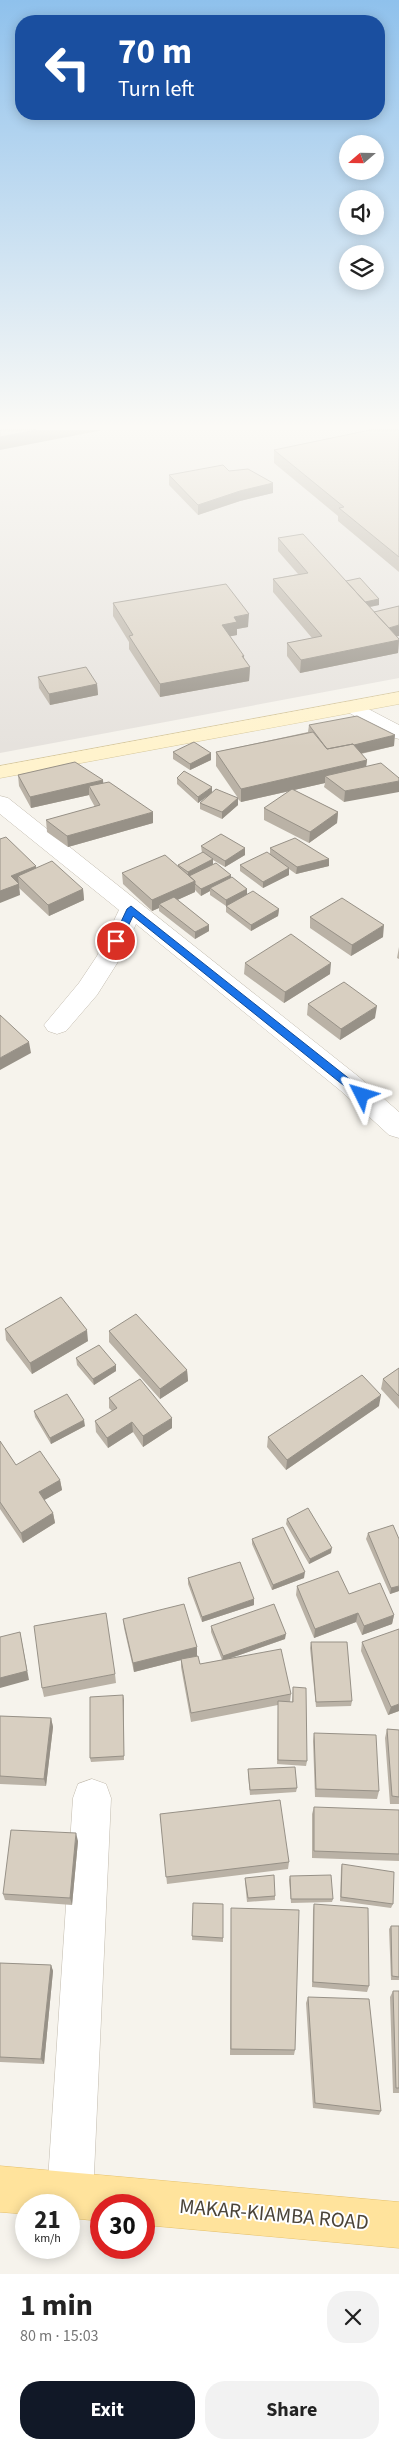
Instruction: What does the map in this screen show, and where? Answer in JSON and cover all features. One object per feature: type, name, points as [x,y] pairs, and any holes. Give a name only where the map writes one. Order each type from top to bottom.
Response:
[{"type":"main road","name":"MAKAR-KIAMBA ROAD","points":[[0,2189],[50,2194]]},
{"type":"main road","name":"MAKAR-KIAMBA ROAD","points":[[80,2197],[399,2224]]},
{"type":"street","points":[[0,772],[399,698]]},
{"type":"street","points":[[353,707],[399,733]]},
{"type":"street","points":[[0,803],[350,1084],[399,1128]]},
{"type":"street","points":[[57,1025],[88,989],[109,957],[131,909]]},
{"type":"street","points":[[70,2194],[92,1798]]},
{"type":"shaded area","points":[[0,536],[399,536],[399,678],[0,753]]},
{"type":"building","points":[[305,536],[399,640],[301,660],[287,643],[322,636],[273,579],[308,573],[278,538]]},
{"type":"building","points":[[373,536],[399,536],[399,557]]},
{"type":"building","points":[[360,578],[379,599],[365,602],[346,581]]},
{"type":"building","points":[[226,584],[249,614],[234,617],[237,622],[222,625],[250,667],[160,684],[129,636],[133,635],[113,603]]},
{"type":"building","points":[[399,606],[399,625],[389,628],[374,612]]},
{"type":"building","points":[[86,667],[97,684],[49,694],[38,677]]},
{"type":"building","points":[[357,716],[395,735],[354,745],[327,749],[309,725]]},
{"type":"building","points":[[313,732],[327,749],[353,744],[367,760],[241,789],[216,752]]},
{"type":"building","points":[[194,742],[211,753],[190,764],[173,752]]},
{"type":"building","points":[[75,762],[103,780],[30,797],[18,775]]},
{"type":"building","points":[[381,763],[399,778],[399,781],[345,791],[325,776]]},
{"type":"building","points":[[184,771],[212,787],[198,797],[177,778]]},
{"type":"building","points":[[109,782],[153,812],[67,836],[46,820],[100,805],[89,786]]},
{"type":"building","points":[[216,789],[238,798],[222,812],[200,803]]},
{"type":"building","points":[[292,789],[338,812],[310,832],[264,808]]},
{"type":"building","points":[[221,834],[245,848],[225,861],[201,846]]},
{"type":"building","points":[[6,837],[36,866],[11,876],[19,884],[0,891],[0,839]]},
{"type":"building","points":[[295,838],[329,859],[297,867],[270,848]]},
{"type":"building","points":[[203,852],[213,859],[188,872],[178,865]]},
{"type":"building","points":[[267,852],[289,868],[263,882],[240,865]]},
{"type":"building","points":[[165,855],[195,881],[152,900],[122,873]]},
{"type":"building","points":[[52,861],[83,889],[48,905],[18,876]]},
{"type":"building","points":[[216,863],[231,875],[201,889],[189,876]]},
{"type":"building","points":[[232,877],[247,889],[226,900],[210,888]]},
{"type":"building","points":[[253,891],[279,909],[251,925],[226,906]]},
{"type":"building","points":[[174,897],[209,925],[195,932],[159,904]]},
{"type":"building","points":[[342,898],[384,925],[352,945],[310,917]]},
{"type":"building","points":[[291,934],[331,963],[285,992],[245,963]]},
{"type":"building","points":[[344,982],[377,1006],[341,1029],[308,1004]]},
{"type":"building","points":[[0,1015],[29,1042],[0,1058]]},
{"type":"building","points":[[61,1297],[87,1330],[30,1363],[5,1329]]},
{"type":"building","points":[[136,1314],[187,1370],[160,1389],[109,1331]]},
{"type":"building","points":[[99,1345],[116,1365],[93,1379],[76,1358]]},
{"type":"building","points":[[399,1368],[399,1396],[383,1379]]},
{"type":"building","points":[[362,1375],[381,1395],[287,1460],[268,1437]]},
{"type":"building","points":[[140,1379],[172,1418],[143,1436],[132,1422],[107,1438],[95,1421],[117,1408],[109,1398]]},
{"type":"building","points":[[67,1394],[84,1420],[50,1438],[34,1411]]},
{"type":"building","points":[[0,1441],[16,1465],[40,1451],[60,1480],[39,1492],[53,1513],[21,1533],[0,1502]]},
{"type":"building","points":[[308,1508],[332,1548],[310,1559],[287,1519]]},
{"type":"building","points":[[393,1525],[399,1539],[399,1586],[391,1588],[368,1533]]},
{"type":"building","points":[[283,1527],[305,1572],[273,1585],[252,1539]]},
{"type":"building","points":[[240,1562],[254,1599],[202,1617],[188,1578]]},
{"type":"building","points":[[338,1571],[349,1594],[380,1583],[394,1615],[364,1626],[358,1613],[315,1629],[297,1586]]},
{"type":"building","points":[[184,1604],[197,1647],[133,1663],[123,1619]]},
{"type":"building","points":[[274,1604],[286,1634],[223,1656],[211,1626]]},
{"type":"building","points":[[106,1613],[115,1674],[42,1688],[34,1626]]},
{"type":"building","points":[[399,1629],[399,1704],[391,1707],[362,1642]]},
{"type":"building","points":[[20,1632],[27,1671],[0,1678],[0,1637]]},
{"type":"building","points":[[311,1642],[347,1642],[352,1701],[316,1702]]},
{"type":"building","points":[[281,1649],[291,1694],[191,1713],[181,1659],[198,1656],[200,1664]]},
{"type":"building","points":[[293,1687],[306,1688],[307,1761],[278,1760],[278,1701],[293,1702]]},
{"type":"building","points":[[123,1695],[124,1756],[90,1758],[90,1697]]},
{"type":"building","points":[[0,1716],[51,1718],[44,1779],[0,1776]]},
{"type":"building","points":[[387,1729],[399,1730],[399,1797],[392,1796]]},
{"type":"building","points":[[314,1733],[376,1735],[379,1791],[316,1789]]},
{"type":"building","points":[[295,1767],[297,1788],[250,1790],[248,1769]]},
{"type":"building","points":[[280,1800],[289,1862],[166,1877],[160,1814]]},
{"type":"building","points":[[314,1807],[399,1810],[399,1854],[314,1851]]},
{"type":"building","points":[[11,1830],[76,1833],[70,1898],[3,1894]]},
{"type":"building","points":[[342,1864],[394,1872],[393,1904],[341,1897]]},
{"type":"building","points":[[274,1875],[275,1896],[248,1898],[245,1878]]},
{"type":"building","points":[[331,1875],[333,1899],[291,1899],[290,1876]]},
{"type":"building","points":[[193,1903],[223,1904],[223,1938],[192,1936]]},
{"type":"building","points":[[314,1904],[368,1908],[369,1986],[313,1982]]},
{"type":"building","points":[[231,1908],[299,1910],[295,2050],[231,2049]]},
{"type":"building","points":[[391,1926],[399,1926],[399,1977],[392,1976]]},
{"type":"building","points":[[0,1963],[51,1965],[41,2059],[0,2057]]},
{"type":"building","points":[[393,1991],[399,1991],[399,2088],[396,2088]]},
{"type":"building","points":[[308,1997],[369,1999],[381,2111],[315,2103]]},
{"type":"route","points":[[116,941],[131,909],[362,1095]]}]
